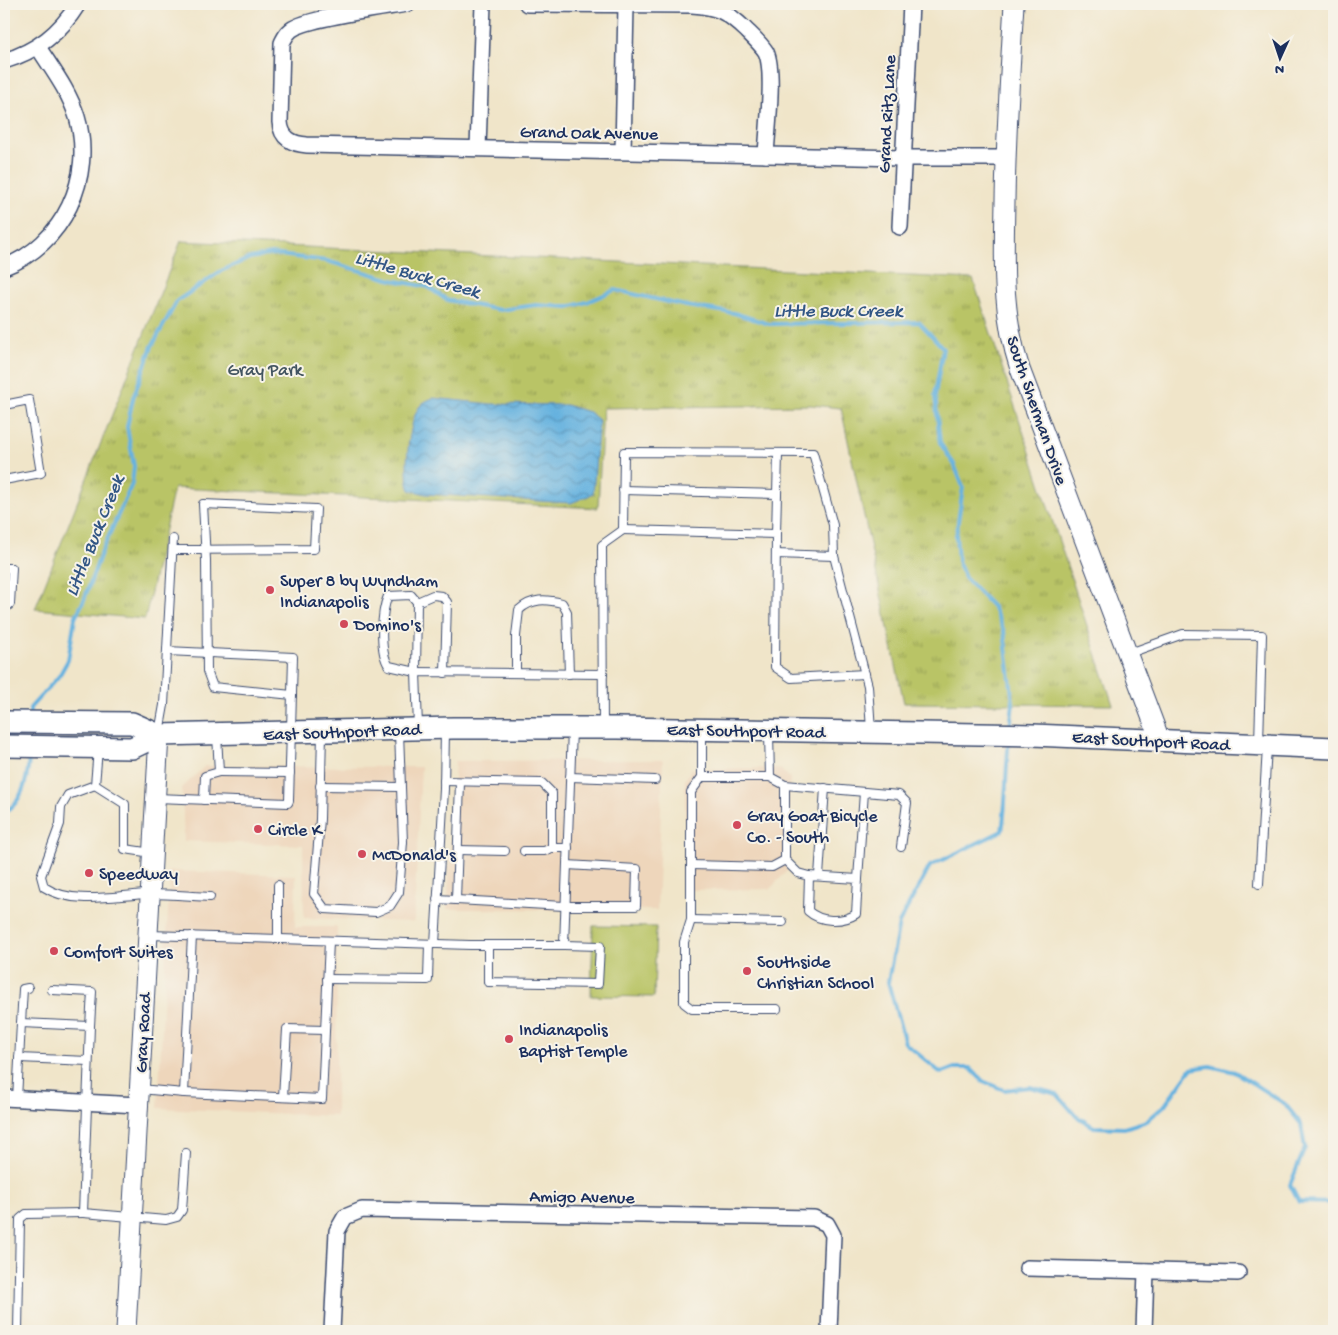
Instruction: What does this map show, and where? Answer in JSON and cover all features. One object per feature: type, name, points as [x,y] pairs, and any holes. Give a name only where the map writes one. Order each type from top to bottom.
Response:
[{"type":"main road","name":"East Southport Road","points":[[4,722],[132,724],[158,735],[445,728],[603,728],[1032,734],[1334,748]]},
{"type":"main road","name":"East Southport Road","points":[[4,746],[132,748],[158,735]]},
{"type":"street","points":[[4,61],[38,46],[58,30],[78,4]]},
{"type":"street","name":"Grand Oak Avenue","points":[[408,4],[310,22],[292,29],[285,35],[282,43],[280,122],[284,135],[293,143],[902,158],[1006,158]]},
{"type":"street","points":[[478,148],[483,4]]},
{"type":"street","points":[[527,4],[715,7],[735,19],[765,50],[769,64],[766,155]]},
{"type":"street","name":"Grand Ritz Lane","points":[[900,227],[911,4]]},
{"type":"street","name":"South Sherman Drive","points":[[1014,4],[1006,158],[1003,279],[1006,315],[1020,369],[1160,740]]},
{"type":"street","points":[[623,151],[626,5]]},
{"type":"street","points":[[4,267],[27,255],[55,230],[73,198],[81,169],[82,145],[76,114],[69,98],[38,46]]},
{"type":"street","name":"Gray Road","points":[[126,1331],[158,735]]},
{"type":"street","points":[[11,1098],[88,1101],[138,1097]]},
{"type":"street","name":"Amigo Avenue","points":[[332,1331],[337,1231],[345,1217],[362,1210],[814,1218],[828,1224],[833,1235],[829,1331]]},
{"type":"street","points":[[1027,1268],[1238,1273]]},
{"type":"street","points":[[1144,1331],[1146,1271]]},
{"type":"lane","points":[[4,405],[29,400],[41,473],[4,480]]},
{"type":"lane","points":[[623,530],[624,452],[813,453],[833,524],[834,556],[868,686],[871,732]]},
{"type":"lane","points":[[778,454],[775,667],[791,678],[865,674]]},
{"type":"lane","points":[[623,490],[777,494]]},
{"type":"lane","points":[[173,550],[204,548],[314,549],[316,509],[202,504],[204,548],[208,653],[206,670],[213,687],[292,695]]},
{"type":"lane","points":[[603,728],[602,545],[623,530],[776,534]]},
{"type":"lane","points":[[158,735],[164,705],[173,539]]},
{"type":"lane","points":[[776,554],[834,556]]},
{"type":"lane","points":[[4,568],[12,568],[12,581],[10,604],[4,610]]},
{"type":"lane","points":[[322,732],[314,894],[325,909],[376,912],[390,906],[399,892],[403,842],[400,787],[416,672],[417,602],[411,595],[388,596],[384,606],[383,658],[388,666],[416,672],[603,674]]},
{"type":"lane","points":[[417,602],[433,595],[442,596],[447,602],[445,673]]},
{"type":"lane","points":[[516,673],[516,636],[519,610],[526,604],[537,600],[552,600],[562,603],[567,612],[569,674]]},
{"type":"lane","points":[[1127,654],[1183,634],[1262,635],[1263,745],[1259,884]]},
{"type":"lane","points":[[155,798],[288,803],[294,657],[167,651]]},
{"type":"lane","points":[[327,979],[428,980],[437,899],[445,728]]},
{"type":"lane","points":[[564,945],[572,728]]},
{"type":"lane","points":[[702,730],[702,777],[691,792],[691,920],[684,942],[684,1003],[692,1009],[778,1009]]},
{"type":"lane","points":[[769,731],[770,777]]},
{"type":"lane","points":[[217,735],[219,772]]},
{"type":"lane","points":[[95,784],[98,748]]},
{"type":"lane","points":[[204,800],[205,776],[219,772],[290,773]]},
{"type":"lane","points":[[570,777],[655,780]]},
{"type":"lane","points":[[702,777],[770,777],[785,785],[898,794],[907,803],[901,848]]},
{"type":"lane","points":[[444,781],[542,783],[552,793],[552,848]]},
{"type":"lane","points":[[456,900],[460,782]]},
{"type":"lane","points":[[95,784],[125,804],[125,849],[152,853]]},
{"type":"lane","points":[[95,784],[68,795],[61,807],[60,824],[41,876],[44,887],[51,892],[89,898],[150,894],[210,897]]},
{"type":"lane","points":[[785,785],[785,860],[798,873],[809,876],[858,879]]},
{"type":"lane","points":[[320,786],[400,787]]},
{"type":"lane","points":[[819,876],[825,788]]},
{"type":"lane","points":[[809,876],[808,911],[816,918],[847,920],[856,914],[864,792]]},
{"type":"lane","points":[[524,851],[568,848]]},
{"type":"lane","points":[[458,850],[505,850]]},
{"type":"lane","points":[[691,864],[772,867],[785,860]]},
{"type":"lane","points":[[437,899],[564,906],[636,906],[638,869],[567,865]]},
{"type":"lane","points":[[278,884],[278,939]]},
{"type":"lane","points":[[691,920],[783,922]]},
{"type":"lane","points":[[147,935],[432,944],[600,946],[598,984],[488,982],[488,945]]},
{"type":"lane","points":[[184,1092],[192,936]]},
{"type":"lane","points":[[138,1097],[184,1092],[322,1099],[329,941]]},
{"type":"lane","points":[[11,1098],[19,1058],[23,988],[28,988]]},
{"type":"lane","points":[[52,990],[92,992],[83,1213]]},
{"type":"lane","points":[[21,1023],[90,1026]]},
{"type":"lane","points":[[283,1097],[287,1029],[325,1030]]},
{"type":"lane","points":[[19,1058],[88,1061]]},
{"type":"lane","points":[[18,1331],[20,1219],[26,1214],[83,1213],[166,1220],[177,1217],[182,1210],[186,1153]]},
{"type":"shaded area","points":[[663,760],[657,910],[447,909],[455,761]]},
{"type":"shaded area","points":[[205,766],[421,767],[414,922],[304,918],[303,845],[184,841],[182,788]]},
{"type":"shaded area","points":[[779,768],[790,778],[787,871],[770,889],[685,890],[685,780],[691,769]]},
{"type":"shaded area","points":[[170,871],[296,875],[295,927],[337,927],[336,1116],[158,1108]]},
{"type":"green space","name":"Gray Park","points":[[181,241],[973,279],[1113,705],[904,703],[841,408],[811,405],[603,408],[598,508],[174,488],[145,619],[35,609]]},
{"type":"green space","points":[[593,926],[656,927],[654,997],[591,996]]},
{"type":"water","points":[[433,398],[491,404],[566,405],[589,412],[599,420],[593,494],[571,503],[426,494],[410,490],[407,460],[413,422],[420,406]]},
{"type":"waterway","name":"Little Buck Creek","points":[[30,716],[30,708],[59,676],[68,660],[75,618],[84,600],[101,553],[132,484],[134,466],[127,427],[133,398],[152,346],[177,301],[221,271],[250,258],[272,254],[327,261],[392,280],[428,287],[447,300],[500,310],[536,305],[568,307],[587,302],[615,290],[686,306],[734,313],[769,324],[919,322],[943,348],[935,395],[940,443],[954,464],[963,487],[956,536],[958,561],[965,578],[993,607],[1004,631],[1013,703],[1010,729]]},
{"type":"waterway","name":"Little Buck Creek","points":[[1009,741],[1002,831],[930,866],[899,923],[888,982],[905,1043],[941,1073],[954,1068],[970,1068],[983,1081],[1004,1090],[1030,1087],[1057,1094],[1076,1116],[1094,1127],[1124,1128],[1147,1121],[1165,1105],[1191,1069],[1210,1066],[1235,1072],[1285,1104],[1301,1124],[1305,1148],[1290,1185],[1299,1202],[1334,1203]]},
{"type":"waterway","name":"Little Buck Creek","points":[[4,812],[11,808],[21,794],[28,769],[29,753]]},
{"type":"place","name":"Super 8 by Wyndham Indianapolis","points":[[270,590]]},
{"type":"place","name":"Domino's","points":[[344,624]]},
{"type":"place","name":"Gray Goat Bicycle Co. - South","points":[[737,825]]},
{"type":"place","name":"Circle K","points":[[258,829]]},
{"type":"place","name":"McDonald's","points":[[362,854]]},
{"type":"place","name":"Speedway","points":[[89,873]]},
{"type":"place","name":"Comfort Suites","points":[[54,951]]},
{"type":"place","name":"Southside Christian School","points":[[747,971]]},
{"type":"place","name":"Indianapolis Baptist Temple","points":[[509,1039]]}]
